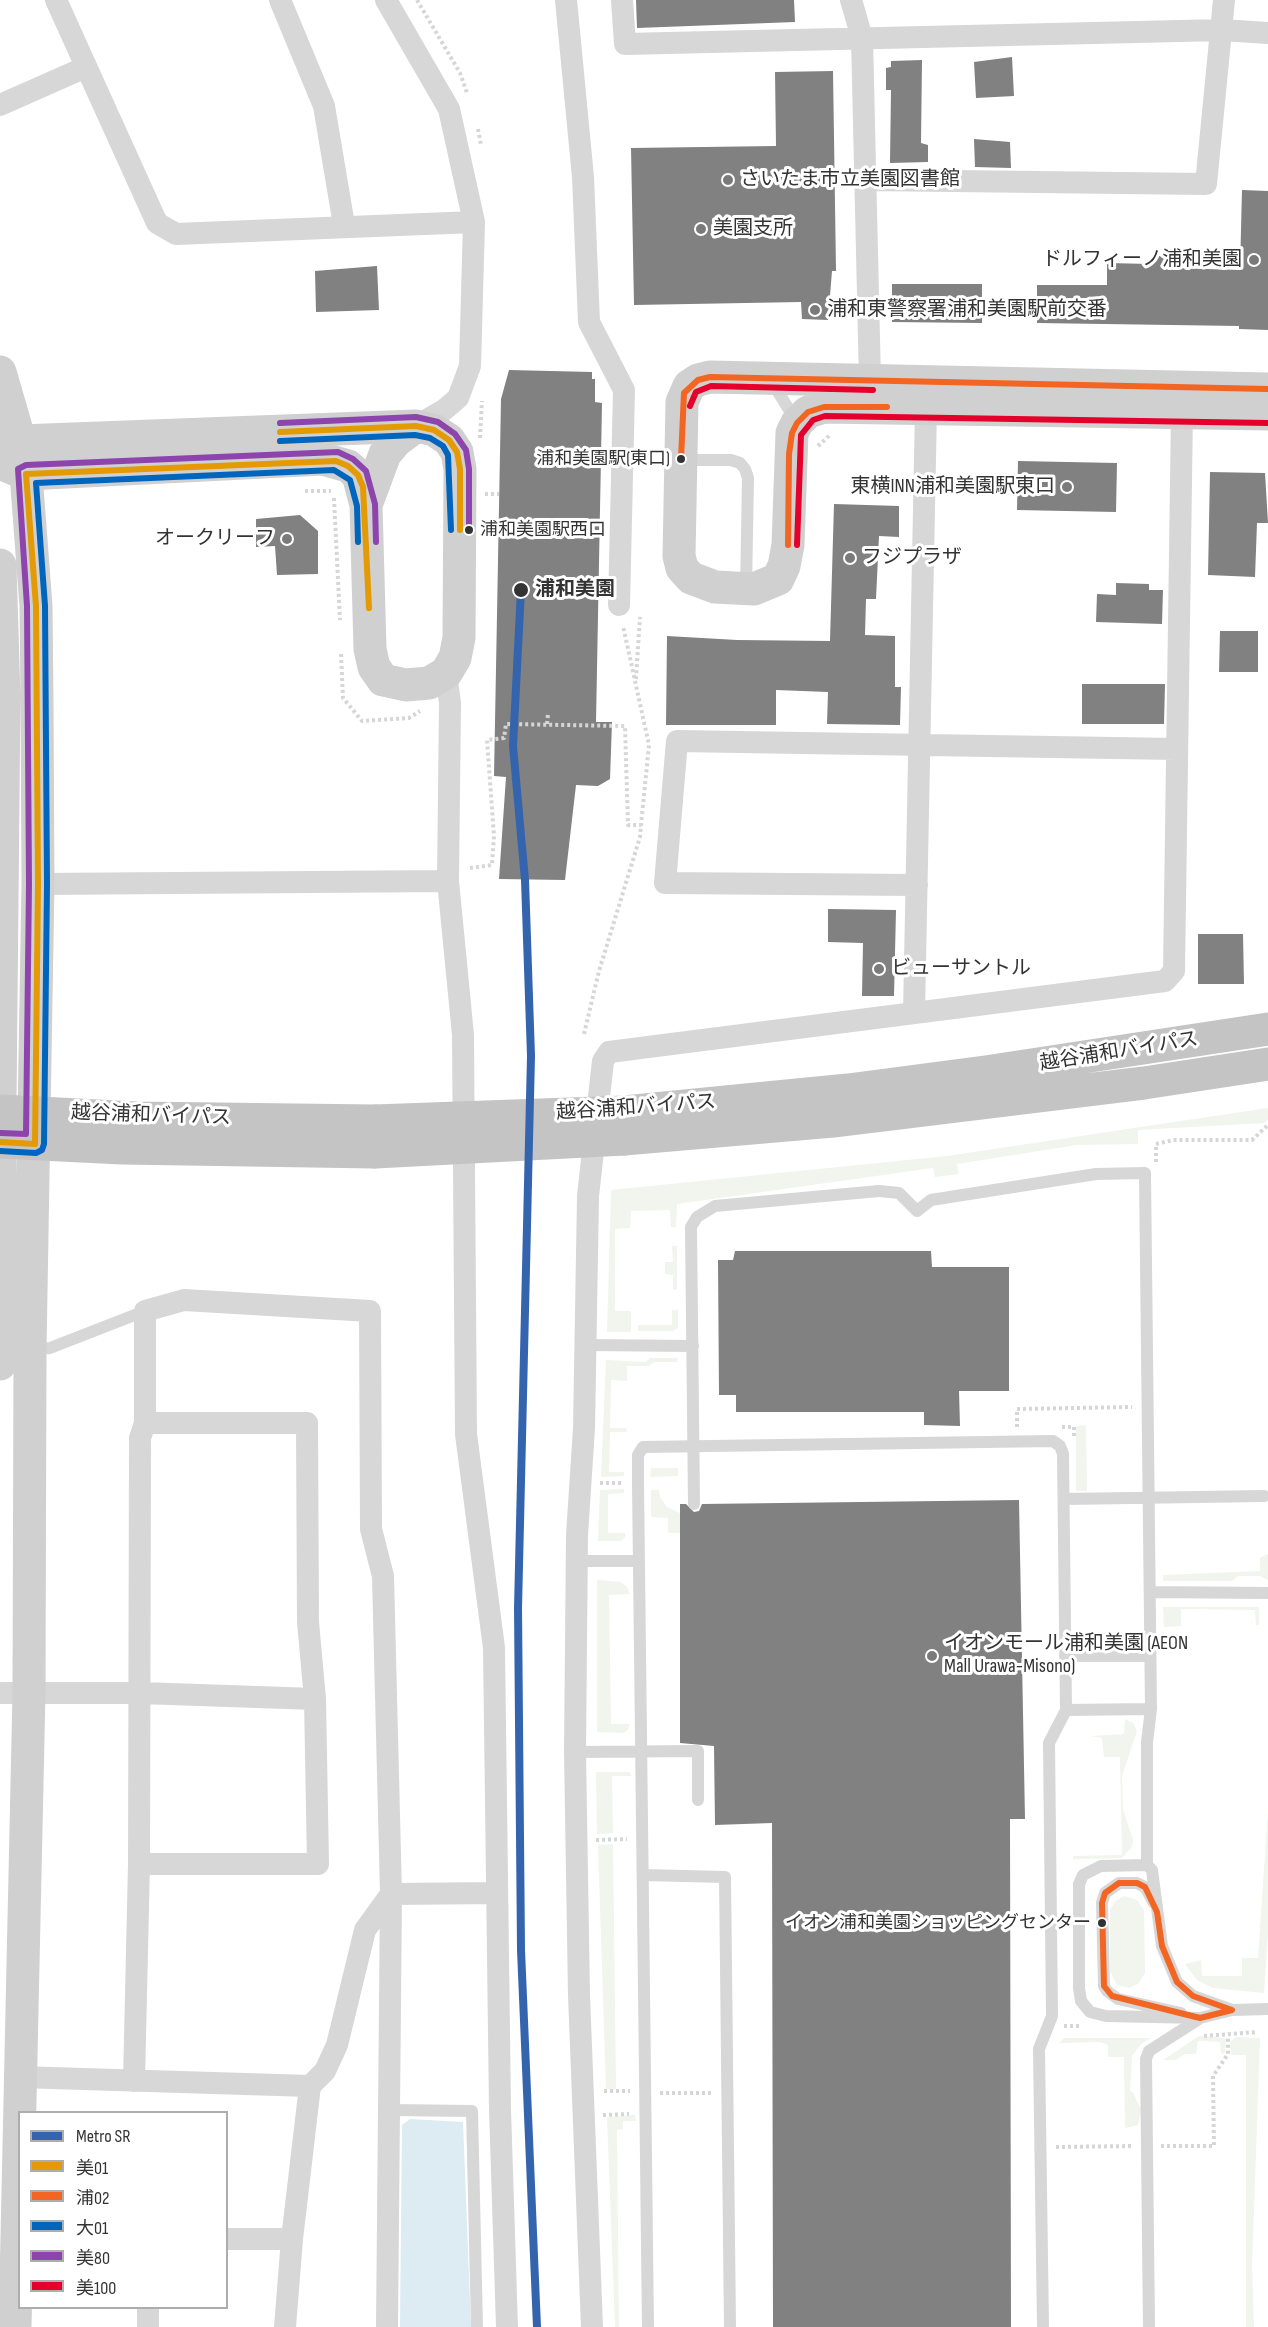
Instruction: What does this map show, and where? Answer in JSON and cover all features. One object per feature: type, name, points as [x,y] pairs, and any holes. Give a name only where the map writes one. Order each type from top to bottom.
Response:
[{"type":"highway","name":"越谷浦和バイパス","points":[[624,1125],[1268,1029]]},
{"type":"highway","name":"越谷浦和バイパス","points":[[0,1142],[35,1128],[375,1137],[624,1125],[833,1121],[1144,1083],[1268,1064]]},
{"type":"highway","name":"越谷浦和バイパス","points":[[0,1111],[35,1128]]},
{"type":"street","points":[[56,0],[157,223],[176,234],[344,225],[474,222]]},
{"type":"street","points":[[280,0],[324,106],[344,225]]},
{"type":"street","points":[[366,505],[385,454],[396,441],[444,410],[458,398],[470,366],[474,222],[449,109],[386,0]]},
{"type":"street","points":[[566,0],[583,177],[589,322],[624,390],[619,605]]},
{"type":"street","points":[[622,0],[625,44],[1222,30],[1268,33]]},
{"type":"street","points":[[851,0],[862,38],[868,180],[870,381]]},
{"type":"street","points":[[868,180],[1206,184],[1224,0]]},
{"type":"street","points":[[0,105],[86,67]]},
{"type":"street","points":[[0,372],[36,606],[38,884],[35,1128],[30,1350],[14,1693],[19,2077],[12,2242],[15,2327]]},
{"type":"street","points":[[1268,389],[710,377],[698,380],[689,386],[682,402],[679,556],[682,568],[700,583],[746,589],[769,585],[778,579],[784,566],[788,546],[789,454],[792,433],[797,423],[808,412],[824,406],[1268,414]]},
{"type":"street","points":[[914,1013],[926,408]]},
{"type":"street","points":[[592,2327],[579,1995],[575,1752],[577,1561],[584,1428],[588,1196],[603,1061],[609,1052],[1165,981],[1174,971],[1182,412]]},
{"type":"street","points":[[416,426],[434,430],[449,440],[457,453],[460,469],[459,638],[455,658],[446,674],[429,683],[406,684],[383,680],[374,668],[370,649],[366,505],[358,475],[348,466],[323,459],[12,457],[416,426]]},
{"type":"street","points":[[0,565],[3,708],[0,1103]]},
{"type":"street","points":[[446,674],[450,703],[448,881],[463,1035],[466,1434],[494,1648],[507,2327]]},
{"type":"street","points":[[916,885],[665,883],[677,741],[1177,749]]},
{"type":"street","points":[[38,884],[448,881]]},
{"type":"street","points":[[0,1116],[0,1365]]},
{"type":"street","points":[[134,2081],[141,1693],[140,1438],[145,1423],[145,1311],[184,1300],[370,1311],[371,1529],[383,1576],[391,1894],[387,2327]]},
{"type":"street","points":[[139,1864],[318,1864],[315,1699],[308,1622],[307,1423],[145,1423]]},
{"type":"street","points":[[14,1693],[141,1693],[315,1699]]},
{"type":"street","points":[[391,1894],[497,1893]]},
{"type":"street","points":[[285,2327],[292,2239],[310,2086],[325,2072],[337,2045],[365,1930],[391,1894]]},
{"type":"street","points":[[19,2077],[310,2086]]},
{"type":"street","points":[[228,2239],[292,2239]]},
{"type":"street","points":[[148,2309],[148,2327]]},
{"type":"lane","points":[[770,378],[797,423]]},
{"type":"lane","points":[[681,459],[731,460],[740,463],[745,469],[748,478],[746,589]]},
{"type":"lane","points":[[694,1504],[692,1227],[697,1217],[715,1206],[879,1191],[899,1193],[917,1211],[931,1200],[1096,1174],[1145,1173],[1151,1709],[1147,1742],[1147,1865],[1152,1870],[1162,1946],[1177,1982],[1193,1996],[1232,2010]]},
{"type":"lane","points":[[30,1350],[50,1348],[145,1311]]},
{"type":"lane","points":[[586,1345],[693,1346]]},
{"type":"lane","points":[[648,2327],[638,1455],[643,1446],[649,1445],[1044,1440],[1060,1446],[1063,1454],[1066,1710],[1049,1743],[1052,2016],[1039,2049],[1043,2327]]},
{"type":"lane","points":[[1064,1499],[1264,1496]]},
{"type":"lane","points":[[577,1561],[639,1561]]},
{"type":"lane","points":[[1150,1592],[1268,1593]]},
{"type":"lane","points":[[1065,1656],[1150,1656]]},
{"type":"lane","points":[[1066,1710],[1151,1709]]},
{"type":"lane","points":[[575,1752],[698,1751],[698,1800]]},
{"type":"lane","points":[[1147,1865],[1101,1866],[1083,1875],[1079,1884],[1081,2001],[1090,2012],[1106,2016],[1200,2018],[1232,2010],[1268,2009]]},
{"type":"lane","points":[[642,1875],[724,1877],[729,2327]]},
{"type":"lane","points":[[1157,1912],[1145,1887],[1137,1883],[1119,1883],[1105,1893],[1102,1903],[1104,1986],[1118,1999],[1152,2005],[1200,2018]]},
{"type":"lane","points":[[1149,2327],[1153,2141],[1146,2059],[1149,2051],[1200,2018]]},
{"type":"lane","points":[[389,2110],[472,2111],[477,2327]]},
{"type":"path","points":[[584,1034],[599,970],[640,837],[649,745],[619,605]]},
{"type":"path","points":[[636,684],[640,617]]},
{"type":"path","points":[[547,724],[548,714]]},
{"type":"path","points":[[469,868],[492,865],[494,836],[488,740],[504,738],[506,724],[624,726],[628,825],[641,825]]},
{"type":"path","points":[[1156,1172],[1156,1144],[1173,1140],[1252,1140],[1268,1125]]},
{"type":"path","points":[[1017,1428],[1017,1409],[1147,1407]]},
{"type":"path","points":[[1051,1427],[1074,1427],[1074,1439]]},
{"type":"path","points":[[1006,1428],[1028,1428]]},
{"type":"path","points":[[592,1840],[642,1839]]},
{"type":"path","points":[[1068,2015],[1068,2026]]},
{"type":"path","points":[[1059,2037],[1064,2026],[1090,2026]]},
{"type":"path","points":[[1198,2036],[1228,2036],[1257,2032]]},
{"type":"path","points":[[1052,2153],[1052,2147],[1153,2141],[1214,2146],[1213,2076],[1228,2054],[1228,2036]]},
{"type":"path","points":[[600,2091],[635,2091]]},
{"type":"path","points":[[653,2093],[716,2092]]},
{"type":"path","points":[[1153,2141],[1158,2157]]},
{"type":"shaded area","points":[[1268,1108],[1268,1120],[1264,1123],[1138,1130],[1138,1144],[1077,1145],[957,1164],[959,1174],[935,1177],[933,1168],[677,1204],[676,1227],[671,1227],[670,1210],[631,1211],[630,1228],[615,1229],[615,1311],[631,1311],[631,1332],[607,1332],[611,1190],[947,1156]]},
{"type":"shaded area","points":[[672,1246],[677,1246],[677,1289],[673,1290],[673,1275],[665,1274],[665,1262],[673,1262]]},
{"type":"shaded area","points":[[672,1310],[678,1310],[678,1328],[672,1331],[638,1331],[638,1325],[672,1325]]},
{"type":"shaded area","points":[[650,1358],[678,1358],[677,1362],[654,1362],[649,1366],[627,1366],[627,1381],[611,1380],[610,1428],[626,1428],[627,1432],[610,1432],[609,1472],[624,1472],[624,1476],[601,1477],[606,1360],[646,1362]]},
{"type":"shaded area","points":[[1086,1425],[1087,1491],[1076,1491],[1076,1426]]},
{"type":"shaded area","points":[[651,1468],[678,1468],[678,1476],[650,1477]]},
{"type":"shaded area","points":[[624,1489],[624,1493],[608,1494],[608,1533],[625,1533],[625,1537],[621,1541],[598,1541],[600,1490]]},
{"type":"shaded area","points":[[651,1490],[659,1490],[660,1497],[667,1507],[680,1513],[680,1533],[668,1533],[668,1518],[651,1517]]},
{"type":"shaded area","points":[[1268,1554],[1268,1580],[1260,1576],[1238,1576],[1232,1581],[1163,1581],[1163,1575],[1260,1571],[1260,1558]]},
{"type":"shaded area","points":[[597,1580],[621,1582],[628,1588],[629,1594],[609,1595],[611,1724],[630,1724],[628,1730],[623,1733],[597,1732]]},
{"type":"shaded area","points":[[1163,1607],[1259,1607],[1259,1625],[1256,1625],[1255,1610],[1181,1609],[1181,1626],[1164,1627]]},
{"type":"shaded area","points":[[1125,1719],[1133,1723],[1137,1731],[1122,1776],[1123,1809],[1133,1840],[1132,1847],[1122,1858],[1073,1859],[1073,1856],[1122,1855],[1120,1757],[1104,1757],[1102,1738],[1091,1736],[1124,1734]]},
{"type":"shaded area","points":[[596,1772],[629,1772],[632,1776],[612,1776],[613,1833],[597,1834]]},
{"type":"shaded area","points":[[1268,1811],[1268,1934],[1264,1993],[1213,1988],[1197,1980],[1185,1964],[1201,1960],[1202,1976],[1242,1976],[1242,1958],[1258,1958]]},
{"type":"shaded area","points":[[613,1844],[616,2089],[606,2089],[598,1845]]},
{"type":"shaded area","points":[[1124,1896],[1137,1900],[1144,1910],[1145,1973],[1138,1984],[1129,1988],[1117,1985],[1110,1971],[1110,1910],[1115,1901]]},
{"type":"shaded area","points":[[1199,2036],[1226,2038],[1225,2053],[1221,2054],[1220,2042],[1198,2041],[1196,2054],[1185,2054],[1176,2060],[1163,2060]]},
{"type":"shaded area","points":[[1236,2037],[1260,2038],[1252,2266],[1254,2327],[1246,2327],[1246,2055],[1231,2055],[1230,2042]]},
{"type":"shaded area","points":[[1064,2038],[1151,2038],[1141,2044],[1132,2056],[1130,2091],[1133,2092],[1141,2110],[1138,2125],[1125,2128],[1124,2057],[1108,2057],[1108,2045],[1100,2042],[1059,2043]]},
{"type":"shaded area","points":[[635,2115],[636,2121],[623,2121],[623,2129],[617,2130],[619,2327],[615,2327],[607,2117]]},
{"type":"shaded area","points":[[410,2119],[463,2122],[471,2327],[400,2327],[402,2125]]},
{"type":"building","points":[[636,0],[794,0],[795,22],[637,28]]},
{"type":"building","points":[[1012,57],[1014,96],[976,98],[974,62]]},
{"type":"building","points":[[922,60],[921,143],[928,145],[928,162],[890,163],[891,90],[886,90],[886,68],[891,67],[891,61]]},
{"type":"building","points":[[833,71],[836,271],[832,271],[828,320],[802,319],[801,302],[634,305],[631,148],[776,146],[775,72]]},
{"type":"building","points":[[974,139],[1010,142],[1011,168],[975,167]]},
{"type":"building","points":[[1242,190],[1268,191],[1268,330],[1239,329],[1239,326],[1037,323],[1037,285],[1107,285],[1107,263],[1151,264],[1151,256],[1173,256],[1173,268],[1240,270]]},
{"type":"building","points":[[377,266],[379,310],[316,312],[315,271]]},
{"type":"building","points":[[892,284],[982,284],[982,323],[892,322]]},
{"type":"building","points":[[509,370],[592,372],[592,379],[595,379],[595,402],[602,403],[596,722],[612,722],[610,779],[598,786],[576,785],[565,880],[499,879],[506,777],[494,776],[501,399]]},
{"type":"building","name":"東横INN浦和美園駅東口","points":[[1018,461],[1117,463],[1116,512],[1017,510]]},
{"type":"building","points":[[1210,472],[1265,473],[1268,523],[1257,523],[1255,577],[1208,575]]},
{"type":"building","points":[[834,504],[899,506],[899,537],[879,536],[876,599],[866,599],[865,635],[895,636],[895,687],[901,687],[900,725],[827,724],[828,692],[776,690],[776,725],[666,725],[667,636],[737,640],[830,641]]},
{"type":"building","name":"オークリーフ","points":[[300,515],[318,531],[318,574],[277,575],[275,546],[256,547],[256,519]]},
{"type":"building","points":[[1116,583],[1149,584],[1149,590],[1163,590],[1162,624],[1096,622],[1097,594],[1116,595]]},
{"type":"building","points":[[1220,631],[1258,631],[1258,672],[1219,672]]},
{"type":"building","points":[[1082,684],[1165,684],[1164,724],[1082,724]]},
{"type":"building","name":"ビューサントル","points":[[828,909],[896,910],[894,996],[862,996],[863,943],[828,942]]},
{"type":"building","points":[[1198,934],[1243,934],[1244,984],[1198,984]]},
{"type":"building","points":[[735,1251],[931,1251],[932,1267],[1009,1267],[1009,1391],[959,1391],[960,1426],[924,1425],[924,1412],[736,1412],[736,1395],[719,1395],[718,1260],[733,1260]]},
{"type":"building","points":[[1019,1500],[1025,1819],[1010,1819],[1011,2327],[773,2327],[772,1823],[715,1825],[714,1746],[680,1743],[680,1504],[686,1504],[694,1512],[699,1511],[702,1504]]},
{"type":"metro line","name":"SR","points":[[521,590],[513,746],[525,880],[531,1056],[518,1608],[521,1950],[537,2327]]},
{"type":"transit line","name":"浦02","points":[[681,459],[684,393],[698,380],[710,377],[1268,389]]},
{"type":"transit line","name":"美100","points":[[690,406],[696,392],[711,386],[873,390]]},
{"type":"transit line","name":"浦02","points":[[788,545],[789,454],[792,433],[797,423],[808,412],[824,407],[887,407]]},
{"type":"transit line","name":"美100","points":[[797,545],[801,435],[813,420],[825,416],[1268,423]]},
{"type":"transit line","name":"美80","points":[[280,423],[416,417],[438,422],[455,434],[466,450],[469,469],[469,530]]},
{"type":"transit line","name":"美01","points":[[280,432],[416,426],[434,430],[449,440],[457,452],[460,469],[460,530]]},
{"type":"transit line","name":"大01","points":[[280,441],[415,435],[430,438],[443,446],[448,455],[451,530]]},
{"type":"transit line","name":"美80","points":[[1,1133],[26,1134],[29,884],[27,606],[18,469],[26,465],[338,452],[353,459],[366,471],[375,504],[376,542]]},
{"type":"transit line","name":"美01","points":[[0,1142],[35,1144],[38,884],[36,606],[26,474],[336,461],[348,466],[358,475],[363,487],[369,608]]},
{"type":"transit line","name":"大01","points":[[0,1151],[36,1153],[42,1150],[44,1144],[47,884],[45,606],[36,483],[334,470],[350,480],[357,506],[358,542]]},
{"type":"transit line","name":"浦02","points":[[1119,1883],[1137,1883],[1145,1887],[1157,1912],[1162,1946],[1177,1982],[1193,1996],[1232,2010],[1200,2018],[1112,1996],[1104,1986],[1102,1903],[1105,1893],[1119,1883]]},
{"type":"place","name":"さいたま市立美園図書館","points":[[728,180]]},
{"type":"place","name":"美園支所","points":[[701,229]]},
{"type":"place","name":"ドルフィーノ浦和美園","points":[[1254,260]]},
{"type":"place","name":"浦和東警察署浦和美園駅前交番","points":[[815,310]]},
{"type":"place","name":"浦和美園駅(東口)","points":[[681,459]]},
{"type":"place","name":"東横INN浦和美園駅東口","points":[[1067,487]]},
{"type":"place","name":"浦和美園駅西口","points":[[469,530]]},
{"type":"place","name":"オークリーフ","points":[[287,539]]},
{"type":"place","name":"フジプラザ","points":[[850,558]]},
{"type":"place","name":"浦和美園","points":[[521,590]]},
{"type":"place","name":"ビューサントル","points":[[879,969]]},
{"type":"place","name":"イオンモール浦和美園 (AEON Mall Urawa-Misono)","points":[[932,1656]]},
{"type":"place","name":"イオン浦和美園ショッピングセンター","points":[[1102,1923]]}]
